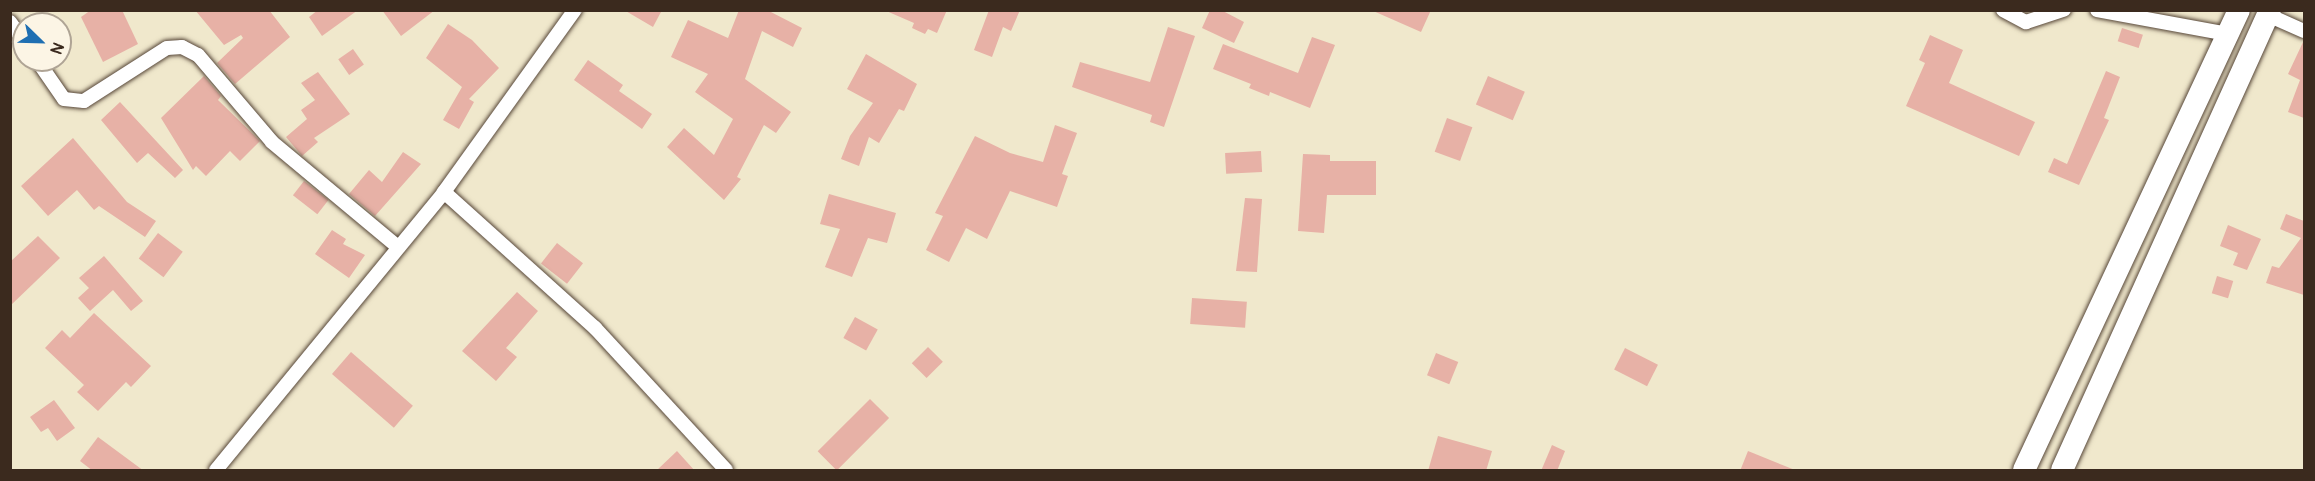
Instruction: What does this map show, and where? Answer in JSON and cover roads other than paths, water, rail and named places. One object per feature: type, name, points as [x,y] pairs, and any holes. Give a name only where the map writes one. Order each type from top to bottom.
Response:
[{"type":"main road","points":[[2024,471],[2239,10]]},
{"type":"main road","points":[[2062,471],[2269,13]]},
{"type":"street","points":[[216,471],[397,246],[444,192],[575,10]]},
{"type":"street","points":[[2003,10],[2026,22],[2064,10]]},
{"type":"street","points":[[2097,10],[2228,34]]},
{"type":"street","points":[[2269,13],[2304,31]]},
{"type":"street","points":[[45,72],[64,99],[84,101],[167,48],[182,47],[198,55],[272,142],[397,246]]},
{"type":"street","points":[[444,192],[595,328],[726,471]]}]
